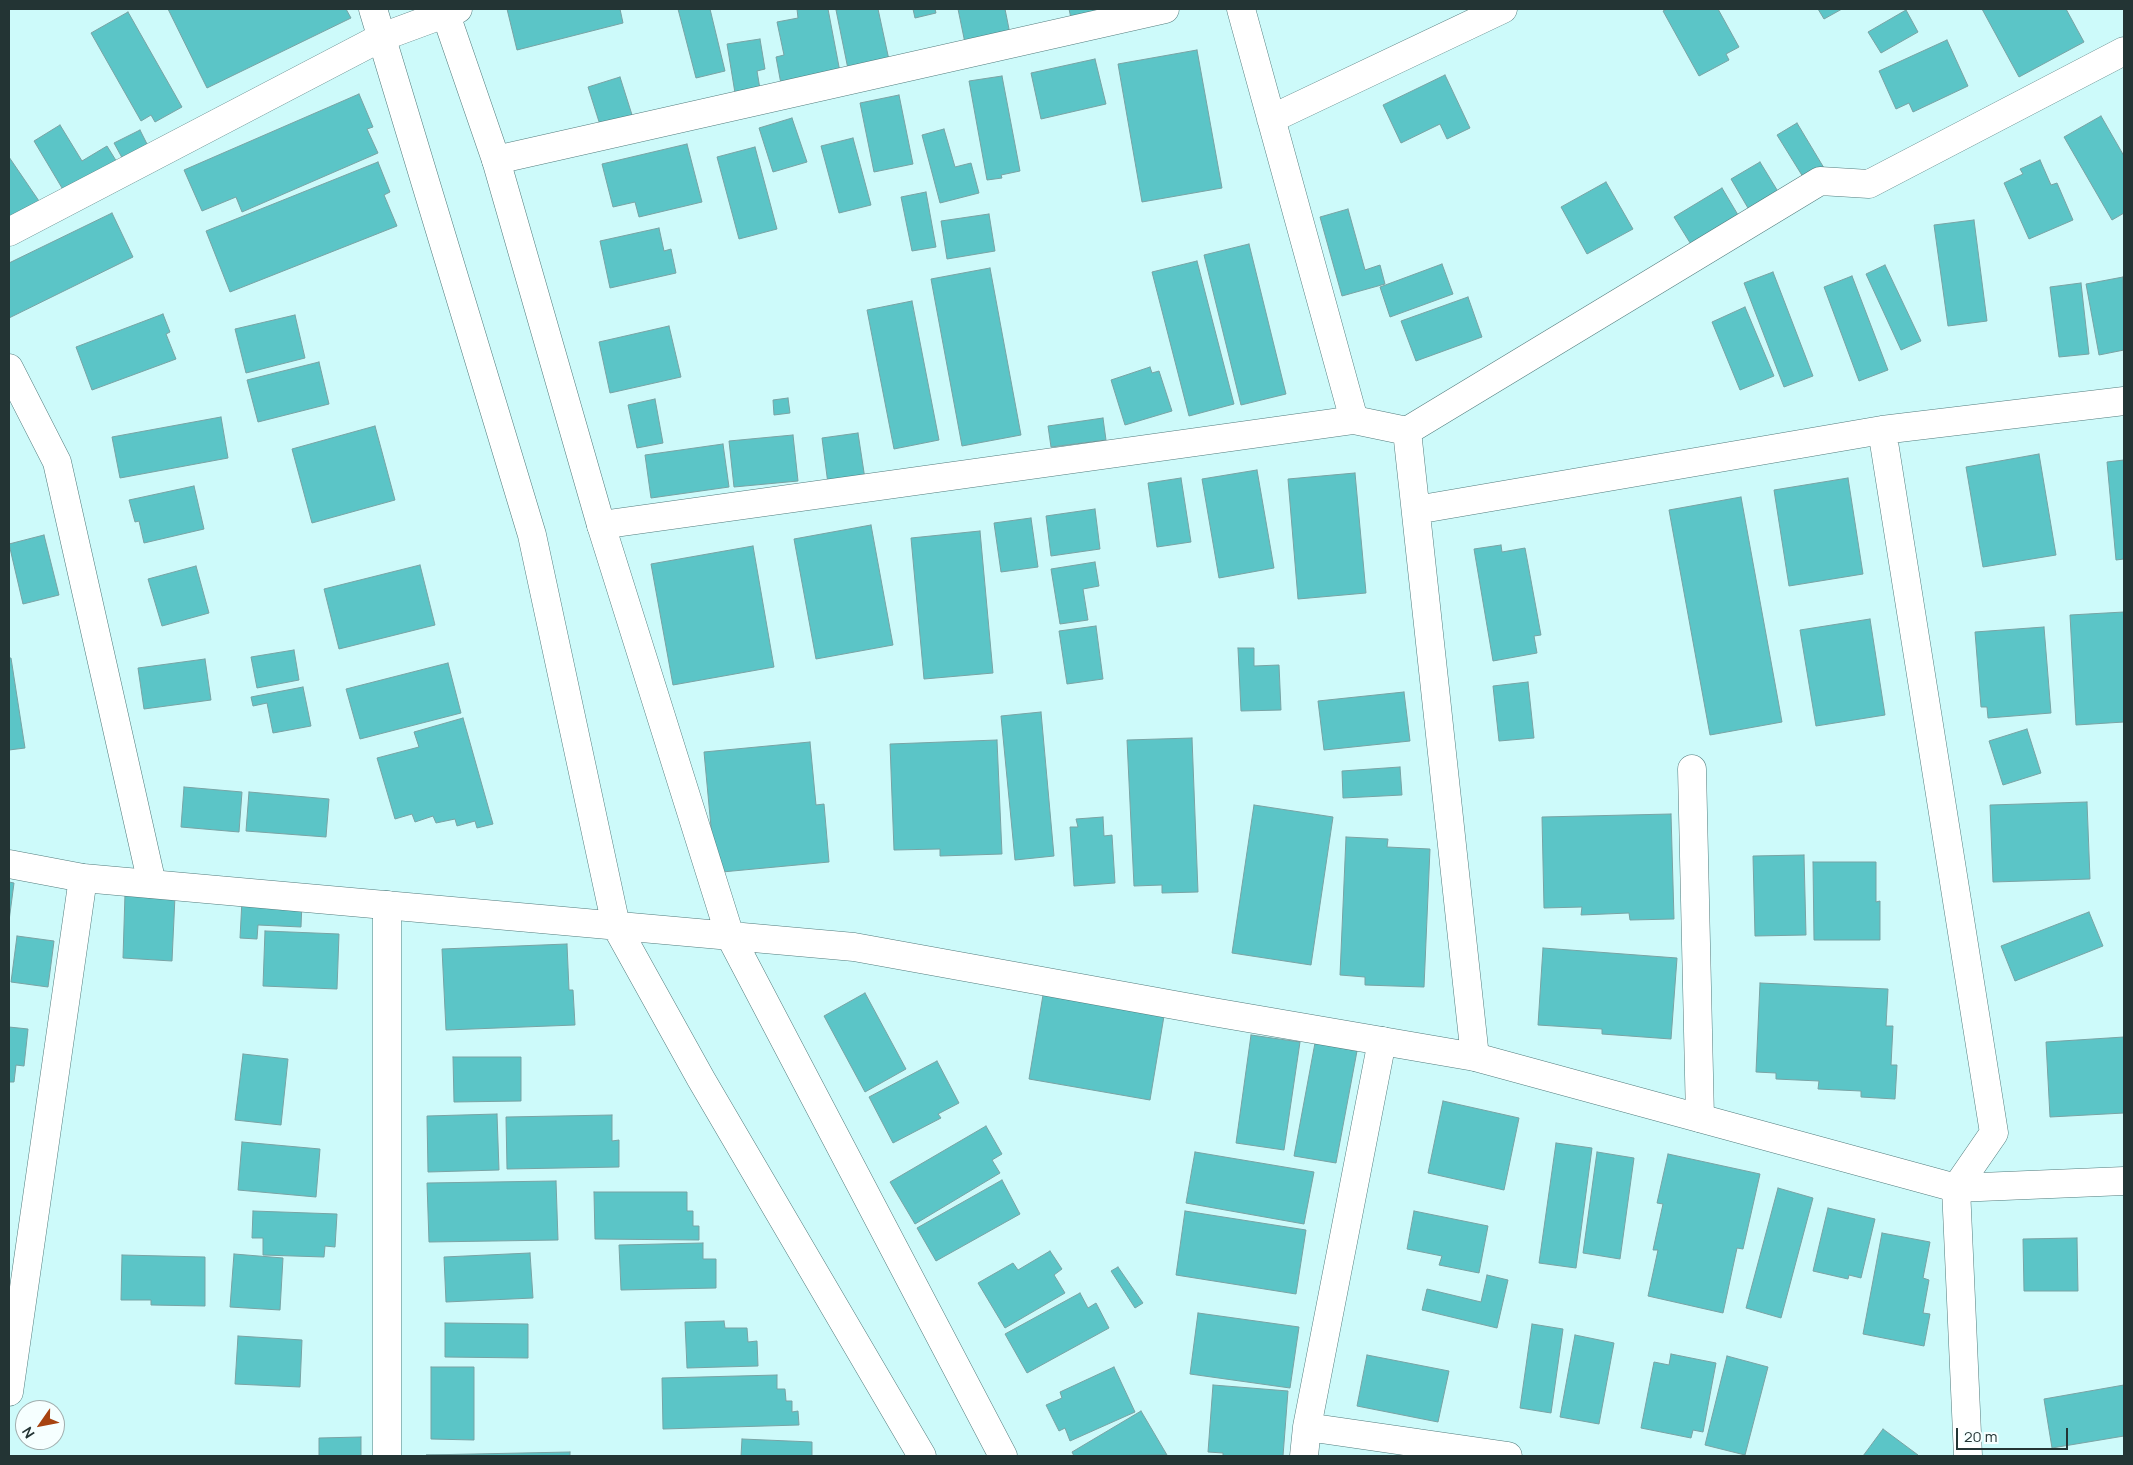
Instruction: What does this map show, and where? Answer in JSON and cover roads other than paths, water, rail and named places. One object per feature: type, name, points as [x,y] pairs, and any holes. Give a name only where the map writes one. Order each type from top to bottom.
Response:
[{"type":"street","points":[[373,9],[532,535],[616,926],[701,1079],[922,1456]]},
{"type":"street","points":[[496,160],[1165,9]]},
{"type":"street","points":[[1241,9],[1354,420]]},
{"type":"street","points":[[1271,119],[1503,9]]},
{"type":"street","points":[[9,232],[382,37],[449,10],[496,160],[601,525],[730,936],[1003,1456]]},
{"type":"street","points":[[601,525],[1354,420],[1407,431],[1820,181],[1868,184],[2124,51]]},
{"type":"street","points":[[9,368],[57,462],[152,884]]},
{"type":"street","points":[[1416,510],[1882,430],[2124,401]]},
{"type":"street","points":[[1882,430],[1994,1132],[1956,1188],[1968,1456]]},
{"type":"street","points":[[1407,431],[1476,1057]]},
{"type":"street","points":[[1692,769],[1700,1118]]},
{"type":"street","points":[[9,864],[83,878],[854,947],[1476,1057],[1956,1188],[2124,1181]]},
{"type":"street","points":[[9,1392],[83,878]]},
{"type":"street","points":[[387,905],[387,1456]]},
{"type":"street","points":[[1304,1456],[1307,1427],[1382,1041]]},
{"type":"street","points":[[1307,1427],[1508,1456]]}]
